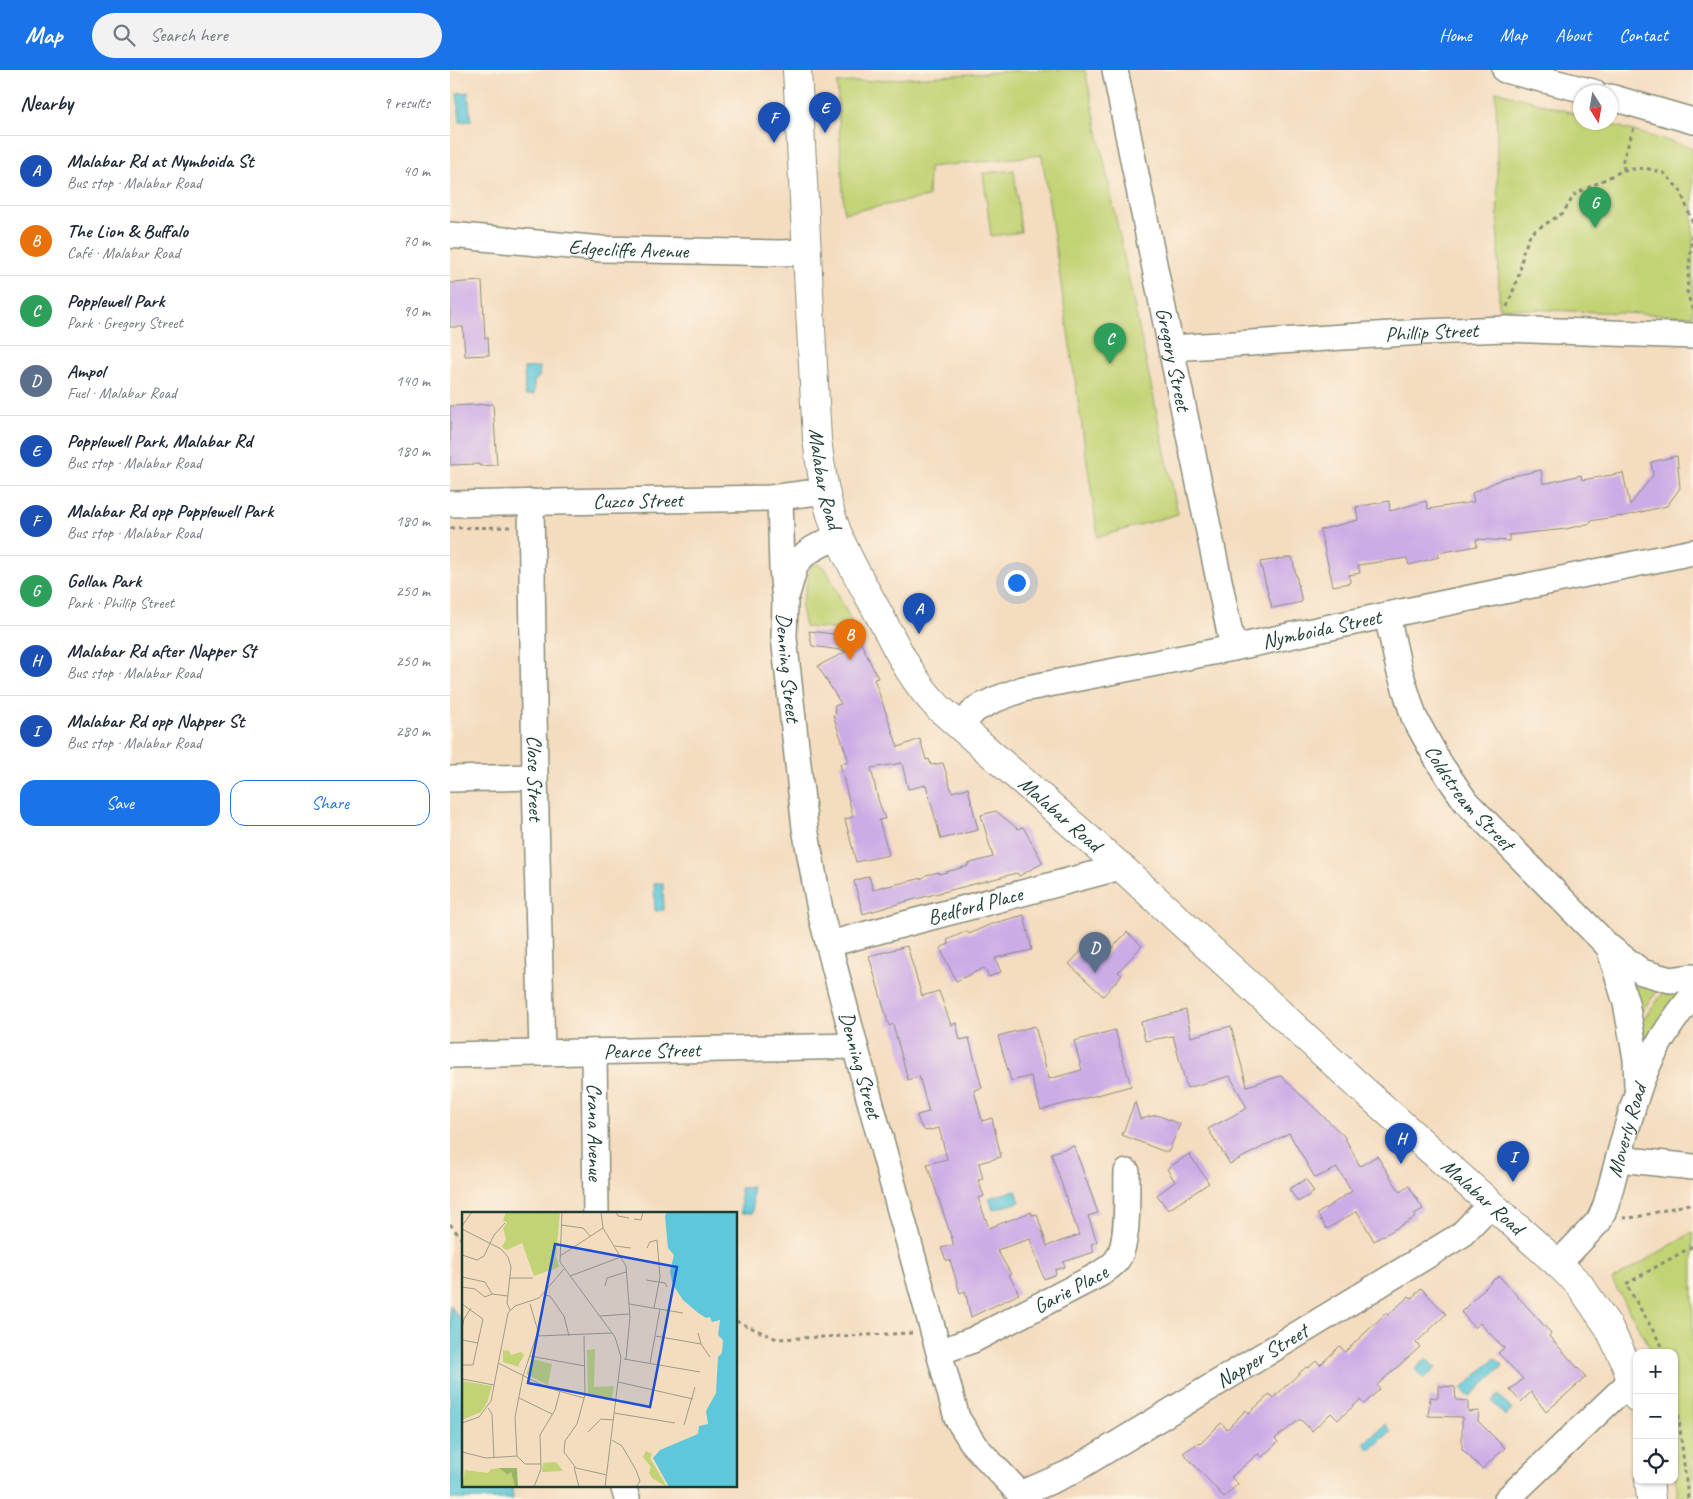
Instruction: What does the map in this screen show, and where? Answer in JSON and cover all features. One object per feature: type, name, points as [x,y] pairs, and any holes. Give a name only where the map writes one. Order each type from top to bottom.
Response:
[{"type":"main road","name":"Malabar Road","points":[[797,70],[817,439],[825,490],[830,512],[839,536],[906,665],[924,693],[1121,867],[1360,1087],[1579,1284],[1608,1326],[1619,1346],[1633,1386]]},
{"type":"main road","points":[[1649,1484],[1651,1499]]},
{"type":"street","name":"Gregory Street","points":[[1115,70],[1170,348],[1233,648]]},
{"type":"street","points":[[1505,70],[1573,87]]},
{"type":"street","points":[[1618,100],[1693,121]]},
{"type":"street","name":"Edgecliffe Avenue","points":[[450,235],[602,249],[769,253],[807,252]]},
{"type":"street","name":"Phillip Street","points":[[1170,348],[1423,332],[1506,329],[1693,336]]},
{"type":"street","name":"Cuzco Street","points":[[450,504],[780,497],[825,490]]},
{"type":"street","name":"Denning Street","points":[[780,497],[785,601],[784,637],[805,828],[821,915],[855,1046],[958,1418],[974,1445],[1023,1497]]},
{"type":"street","name":"Close Street","points":[[531,502],[542,1053]]},
{"type":"street","name":"Denning Street","points":[[785,601],[795,567],[804,555],[839,536]]},
{"type":"street","name":"Nymboida Street","points":[[960,726],[976,709],[1023,689],[1233,648],[1387,614],[1693,552]]},
{"type":"street","name":"Coldstream Street","points":[[1387,614],[1399,670],[1414,717],[1440,764],[1466,802],[1609,947],[1642,972],[1670,980],[1693,977]]},
{"type":"street","points":[[450,779],[535,777]]},
{"type":"street","name":"Bedford Place","points":[[829,944],[1121,867]]},
{"type":"street","name":"Coldstream Street","points":[[1609,947],[1628,1012],[1636,1059],[1637,1094]]},
{"type":"street","name":"Moverly Road","points":[[1558,1264],[1599,1221],[1603,1213],[1637,1094],[1651,1060],[1665,1033],[1693,995]]},
{"type":"street","name":"Pearce Street","points":[[450,1055],[855,1046]]},
{"type":"street","name":"Crana Avenue","points":[[594,1052],[596,1212]]},
{"type":"street","points":[[1619,1159],[1693,1167]]},
{"type":"street","name":"Garie Place","points":[[936,1342],[973,1340],[1100,1274],[1116,1262],[1123,1250],[1125,1237],[1127,1172]]},
{"type":"street","name":"Napper Street","points":[[1023,1497],[1069,1473],[1461,1235],[1491,1204]]},
{"type":"street","points":[[1507,1499],[1633,1390]]},
{"type":"street","points":[[623,1486],[627,1499]]},
{"type":"path","points":[[1624,170],[1624,159],[1641,106]]},
{"type":"path","points":[[1506,329],[1508,304],[1520,272],[1523,252],[1531,233],[1563,213],[1575,194],[1624,170],[1645,168],[1664,173],[1680,190],[1693,223],[1687,291],[1693,313]]},
{"type":"path","points":[[450,528],[531,526]]},
{"type":"path","points":[[1603,1213],[1630,1218],[1693,1203]]},
{"type":"path","points":[[450,1224],[462,1239]]},
{"type":"path","points":[[1664,1349],[1626,1284],[1693,1246]]},
{"type":"path","points":[[738,1322],[777,1339],[936,1342]]},
{"type":"path","points":[[1676,1394],[1688,1499]]},
{"type":"green space","points":[[1028,70],[1085,70],[1178,514],[1098,537],[1042,155],[929,167],[928,197],[844,213],[837,83]]},
{"type":"green space","points":[[1496,91],[1573,113],[1573,130],[1618,130],[1618,127],[1693,148],[1693,316],[1499,308]]},
{"type":"green space","points":[[1014,170],[1021,232],[991,236],[983,173]]},
{"type":"green space","points":[[818,564],[826,569],[856,631],[805,627],[801,608],[811,566]]},
{"type":"green space","points":[[1620,963],[1660,988],[1639,1014]]},
{"type":"green space","points":[[1668,989],[1688,989],[1644,1059],[1641,1022]]},
{"type":"green space","points":[[1693,1232],[1693,1499],[1678,1499],[1676,1484],[1678,1484],[1678,1349],[1651,1349],[1612,1280]]},
{"type":"water","points":[[468,92],[471,121],[460,122],[457,93]]},
{"type":"water","points":[[540,367],[539,377],[534,382],[534,395],[525,395],[524,368]]},
{"type":"water","points":[[654,883],[663,883],[664,910],[655,911]]},
{"type":"water","points":[[752,1187],[753,1213],[741,1213],[740,1188]]},
{"type":"water","points":[[1016,1190],[1020,1202],[993,1210],[989,1198]]},
{"type":"water","points":[[450,1305],[462,1322],[462,1486],[512,1486],[513,1499],[450,1499]]},
{"type":"water","points":[[1427,1358],[1436,1368],[1424,1379],[1415,1369]]},
{"type":"water","points":[[1495,1358],[1503,1366],[1469,1397],[1462,1389]]},
{"type":"water","points":[[1499,1395],[1512,1410],[1505,1416],[1492,1401]]},
{"type":"water","points":[[1385,1424],[1391,1431],[1370,1450],[1364,1444]]},
{"type":"building","points":[[482,281],[485,338],[488,337],[489,355],[465,356],[463,327],[450,327],[450,283]]},
{"type":"building","points":[[493,404],[497,465],[450,465],[450,406]]},
{"type":"building","points":[[1677,456],[1680,488],[1667,506],[1620,517],[1590,521],[1591,523],[1566,529],[1509,535],[1509,541],[1476,539],[1477,546],[1438,553],[1439,557],[1409,565],[1407,558],[1358,565],[1360,573],[1349,575],[1350,583],[1333,586],[1320,530],[1358,520],[1356,507],[1389,501],[1390,511],[1426,501],[1428,509],[1474,502],[1472,493],[1504,478],[1541,470],[1543,484],[1581,475],[1582,480],[1623,473],[1630,505],[1653,475],[1651,462]]},
{"type":"building","points":[[1292,557],[1302,602],[1272,608],[1260,562]]},
{"type":"building","points":[[809,631],[858,637],[878,678],[874,679],[898,747],[920,739],[926,760],[929,759],[931,765],[943,763],[952,792],[968,788],[978,830],[941,839],[926,785],[908,789],[902,763],[871,768],[885,819],[879,820],[889,855],[856,862],[845,819],[853,817],[840,764],[849,762],[833,715],[836,714],[834,706],[841,704],[818,666],[847,651],[812,646]]},
{"type":"building","points":[[996,811],[1018,829],[1023,827],[1043,863],[1019,876],[1017,873],[863,914],[854,881],[869,876],[873,890],[883,886],[923,878],[926,875],[939,872],[939,874],[993,857],[981,815]]},
{"type":"building","points":[[1024,915],[1032,950],[995,958],[1001,972],[989,977],[984,968],[956,981],[940,948],[949,944],[947,940],[967,931],[969,934],[991,924]]},
{"type":"building","points":[[1127,932],[1142,946],[1118,972],[1122,975],[1103,996],[1069,964],[1088,944],[1103,958]]},
{"type":"building","points":[[907,946],[922,996],[939,991],[951,1025],[956,1023],[960,1040],[969,1038],[982,1088],[974,1090],[982,1121],[992,1118],[1001,1157],[979,1163],[983,1179],[978,1180],[984,1196],[978,1198],[989,1228],[1031,1212],[1032,1215],[1037,1214],[1047,1246],[1079,1235],[1051,1153],[1074,1146],[1098,1213],[1088,1216],[1097,1242],[1091,1244],[1094,1252],[1063,1262],[1065,1267],[1055,1270],[1056,1274],[1044,1279],[1030,1239],[997,1250],[1011,1274],[1009,1275],[1019,1294],[971,1317],[965,1291],[960,1293],[950,1260],[946,1260],[941,1248],[954,1245],[927,1164],[947,1159],[939,1128],[925,1131],[919,1123],[917,1115],[929,1112],[919,1076],[908,1080],[893,1024],[889,1026],[869,956]]},
{"type":"building","points":[[1186,1010],[1191,1037],[1231,1026],[1247,1086],[1281,1076],[1344,1136],[1360,1166],[1377,1156],[1400,1192],[1409,1186],[1423,1209],[1414,1214],[1416,1217],[1374,1241],[1357,1211],[1327,1229],[1317,1214],[1352,1191],[1337,1168],[1315,1178],[1289,1133],[1230,1164],[1208,1129],[1247,1108],[1230,1076],[1187,1088],[1173,1036],[1145,1041],[1141,1022]]},
{"type":"building","points":[[1035,1026],[1049,1079],[1082,1070],[1074,1041],[1115,1030],[1131,1086],[1041,1110],[1031,1076],[1011,1081],[998,1036]]},
{"type":"building","points":[[1135,1102],[1140,1119],[1157,1115],[1180,1124],[1169,1151],[1163,1151],[1122,1135]]},
{"type":"building","points":[[1189,1154],[1209,1183],[1168,1210],[1157,1195],[1175,1182],[1167,1169]]},
{"type":"building","points":[[1306,1179],[1314,1192],[1298,1202],[1289,1189]]},
{"type":"building","points":[[1499,1276],[1551,1333],[1549,1336],[1586,1377],[1546,1412],[1531,1392],[1521,1402],[1510,1390],[1523,1379],[1498,1353],[1504,1348],[1480,1323],[1475,1328],[1461,1312]]},
{"type":"building","points":[[1421,1288],[1446,1314],[1416,1343],[1420,1347],[1377,1385],[1380,1389],[1364,1404],[1360,1400],[1338,1420],[1331,1413],[1312,1431],[1300,1419],[1275,1439],[1278,1442],[1262,1457],[1258,1454],[1231,1477],[1238,1484],[1224,1497],[1183,1453],[1198,1443],[1200,1444],[1221,1423],[1227,1429],[1246,1410],[1249,1413],[1270,1394],[1273,1398],[1306,1367],[1308,1368],[1316,1361],[1320,1365],[1340,1346],[1345,1352],[1386,1313],[1388,1315],[1409,1296],[1412,1298]]},
{"type":"building","points":[[1438,1386],[1455,1387],[1456,1400],[1468,1401],[1468,1412],[1479,1411],[1478,1421],[1505,1448],[1482,1469],[1462,1449],[1462,1417],[1428,1416],[1430,1397],[1438,1398]]},
{"type":"place","name":"Popplewell Park, Malabar Rd","points":[[825,133]]},
{"type":"place","name":"Malabar Rd opp Popplewell Park","points":[[774,143]]},
{"type":"place","name":"Gollan Park","points":[[1595,228]]},
{"type":"place","name":"Popplewell Park","points":[[1110,364]]},
{"type":"place","name":"Malabar Rd at Nymboida St","points":[[919,634]]},
{"type":"place","name":"The Lion & Buffalo","points":[[850,660]]},
{"type":"place","name":"Ampol","points":[[1095,973]]},
{"type":"place","name":"Malabar Rd after Napper St","points":[[1401,1164]]},
{"type":"place","name":"Malabar Rd opp Napper St","points":[[1513,1182]]}]
